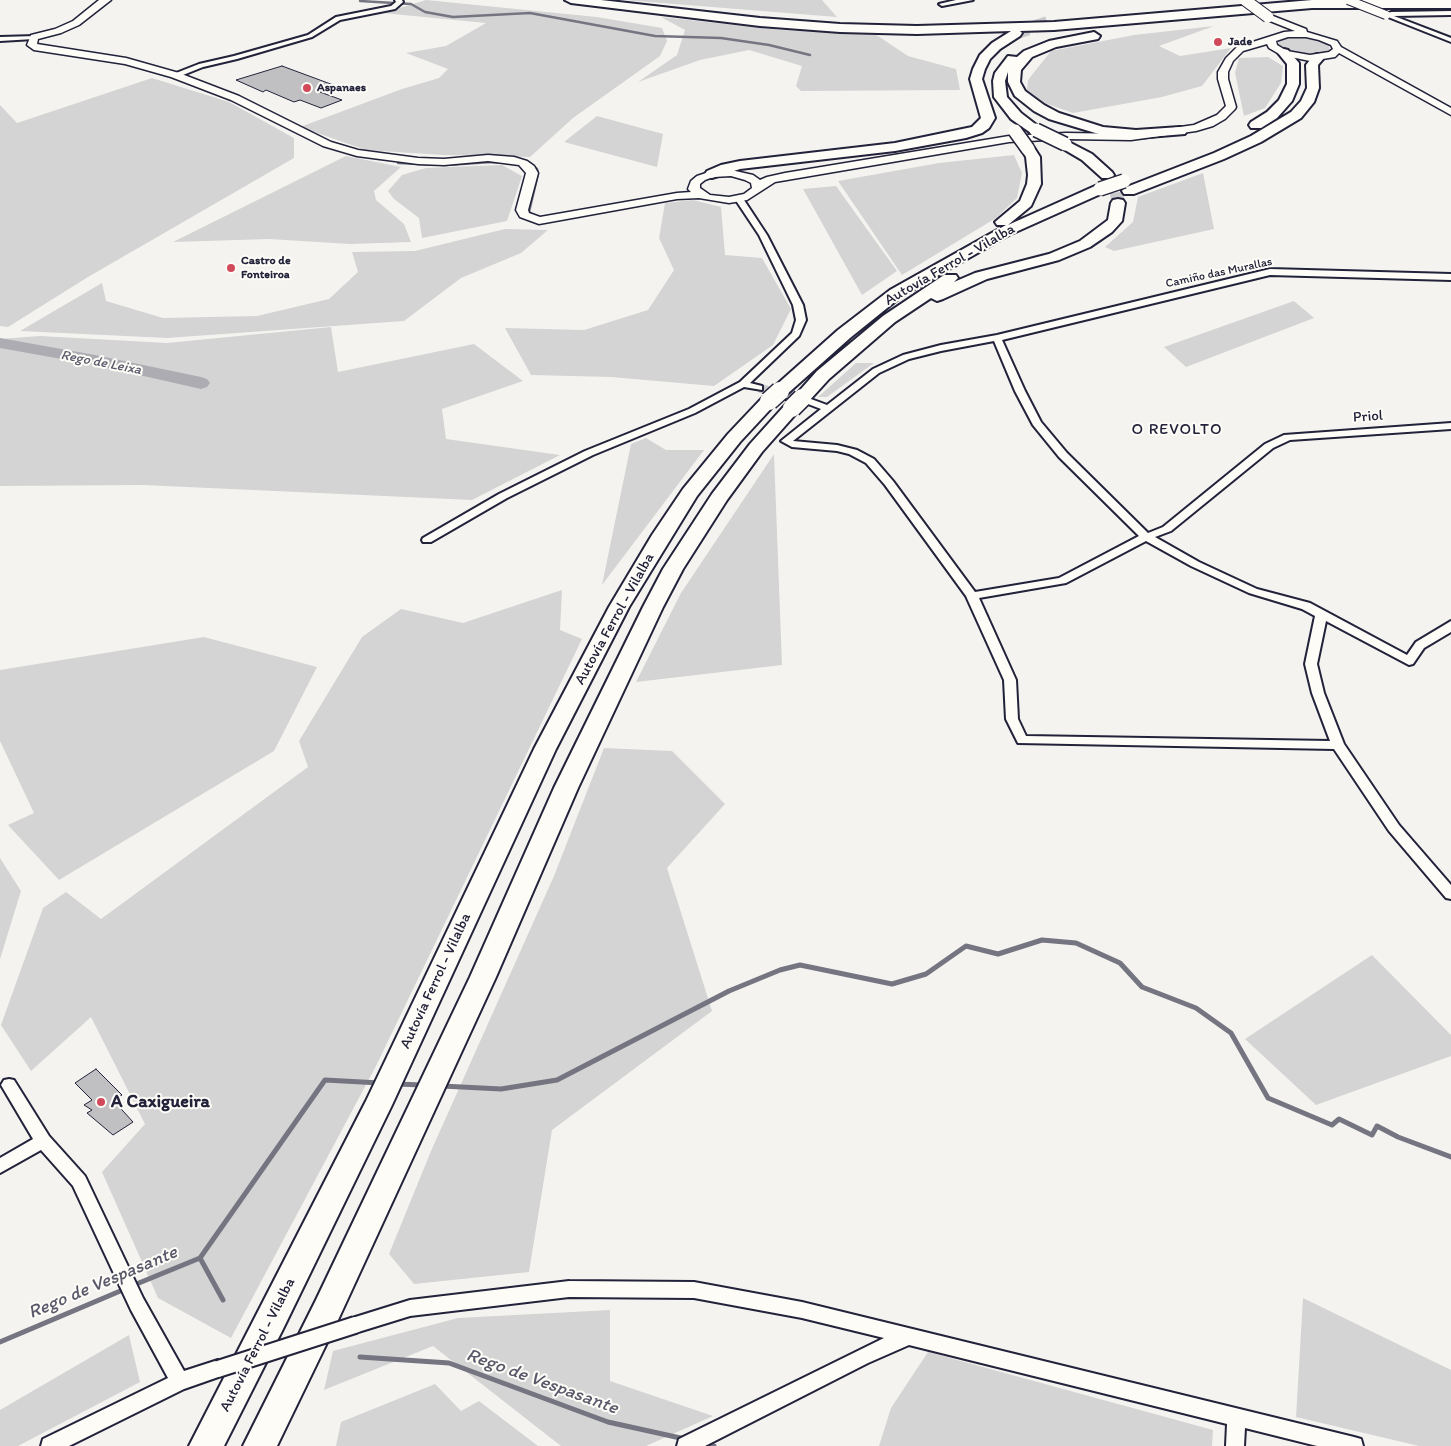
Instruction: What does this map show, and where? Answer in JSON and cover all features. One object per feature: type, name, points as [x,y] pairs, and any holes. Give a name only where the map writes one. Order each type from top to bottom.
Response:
[{"type":"highway","points":[[571,0],[760,22],[840,28],[917,30],[1054,26],[1243,9],[1349,2]]},
{"type":"highway","points":[[1052,21],[1118,11],[1296,3],[1349,2],[1451,5]]},
{"type":"highway","points":[[890,319],[918,308],[948,290],[981,276],[1054,257],[1085,244],[1107,230],[1115,221],[1108,192],[1087,157],[1036,130],[1016,116],[1001,97],[999,81],[1001,73],[1013,58],[1023,52],[1050,42],[1150,26],[1334,9],[1451,5]]},
{"type":"highway","points":[[1150,26],[1069,40],[1039,49],[1021,60],[1015,70],[1014,82],[1020,93],[1039,108],[1054,116],[1083,126],[1136,134],[1180,131]]},
{"type":"highway","points":[[712,174],[740,165],[848,153],[966,134],[984,125],[988,118],[976,79],[984,58],[996,46],[1016,33]]},
{"type":"highway","name":"Autovía Ferrol - Vilalba","points":[[1127,186],[1250,129],[1272,115],[1285,101],[1293,84],[1293,64],[1283,53]]},
{"type":"highway","name":"Autovía Ferrol - Vilalba","points":[[260,1446],[328,1310],[471,1004],[566,788],[652,607],[673,569],[719,498],[756,448],[785,398],[844,334],[896,293],[1004,232],[1108,192],[1219,156],[1256,139],[1296,115],[1307,102],[1313,88],[1312,65],[1322,57]]},
{"type":"highway","points":[[933,272],[1026,204],[1035,175],[1033,157],[1028,149],[1015,130],[996,112],[977,86]]},
{"type":"highway","name":"Autovía Ferrol - Vilalba","points":[[206,1446],[272,1319],[378,1105],[545,749],[619,606],[690,493],[734,438],[785,398],[823,375],[890,319],[966,267],[1108,192]]},
{"type":"street","points":[[0,39],[34,37],[58,31],[76,23],[103,0]]},
{"type":"street","points":[[175,75],[201,65],[235,58],[310,36],[338,18],[393,8],[400,2],[398,0]]},
{"type":"street","points":[[942,4],[970,0]]},
{"type":"street","points":[[1245,0],[1268,16],[1334,43],[1338,49],[1451,112]]},
{"type":"street","points":[[1349,2],[1451,40]]},
{"type":"street","points":[[1386,15],[1451,12]]},
{"type":"street","points":[[1268,16],[1276,28],[1272,39],[1272,46],[1283,53]]},
{"type":"street","points":[[34,37],[31,42],[34,47],[126,61],[175,75],[235,98],[328,144],[357,153],[418,161],[444,162],[488,158],[514,160],[523,163],[530,168],[532,173],[522,210],[524,215],[539,221],[697,191],[718,200],[739,199],[753,194],[758,186],[771,179],[1009,139],[1066,136],[1131,137],[1180,131],[1209,124],[1228,112],[1231,107],[1223,72],[1229,60],[1237,51],[1287,34],[1315,36]]},
{"type":"street","points":[[1249,47],[1301,57],[1322,57],[1358,63],[1395,80]]},
{"type":"street","points":[[1322,57],[1332,55],[1338,49]]},
{"type":"street","points":[[697,191],[702,178],[712,174],[731,173],[748,177],[785,176]]},
{"type":"street","points":[[748,177],[758,186]]},
{"type":"street","points":[[427,540],[503,496],[580,458],[692,411],[743,384],[796,334],[801,320],[798,305],[763,235],[739,199]]},
{"type":"street","name":"Camiño das Murallas","points":[[972,596],[870,461],[853,452],[837,448],[792,444],[786,441],[876,372],[906,357],[941,348],[997,338],[1270,272],[1451,276]]},
{"type":"street","points":[[997,338],[1020,391],[1037,423],[1063,455],[1146,538],[1195,564],[1253,591],[1306,606],[1409,661],[1420,645],[1451,625]]},
{"type":"street","points":[[743,384],[785,398],[827,408]]},
{"type":"street","name":"Priol","points":[[1146,538],[1167,529],[1269,446],[1288,437],[1451,426]]},
{"type":"street","points":[[1146,538],[1062,581],[972,596],[1010,680],[1012,719],[1022,740],[1338,745]]},
{"type":"street","points":[[1321,615],[1311,664],[1318,692],[1338,745],[1394,828],[1451,894]]},
{"type":"street","points":[[9,1085],[43,1140],[79,1181],[137,1304],[180,1381]]},
{"type":"street","points":[[0,1166],[43,1140]]},
{"type":"street","points":[[50,1446],[180,1381],[410,1308],[569,1289],[694,1290],[802,1310],[1354,1446]]},
{"type":"street","points":[[686,1446],[862,1357],[909,1336]]},
{"type":"street","points":[[1235,1446],[1236,1416]]},
{"type":"shaded area","points":[[426,0],[597,17],[662,28],[667,41],[660,56],[573,118],[530,157],[443,155],[366,150],[300,127],[402,89],[439,78],[448,69],[406,53],[446,46],[486,23],[383,13]]},
{"type":"shaded area","points":[[624,0],[822,0],[837,17]]},
{"type":"shaded area","points":[[661,17],[781,30],[875,34],[908,56],[956,69],[960,90],[801,91],[796,86],[802,66],[749,50],[700,60],[638,82],[677,55],[685,30]]},
{"type":"shaded area","points":[[1214,26],[1159,46],[1180,56],[1231,48],[1202,86],[1162,97],[1073,113],[1039,101],[1027,90],[1028,80],[1051,51],[1134,35]]},
{"type":"shaded area","points":[[1289,37],[1315,38],[1328,44],[1330,50],[1316,55],[1299,54],[1285,50],[1278,44],[1279,41]]},
{"type":"shaded area","points":[[1268,57],[1283,66],[1281,83],[1265,108],[1244,116],[1235,73],[1239,58]]},
{"type":"shaded area","points":[[152,78],[229,102],[294,138],[294,158],[88,277],[8,327],[0,326],[0,105],[17,123]]},
{"type":"shaded area","points":[[597,116],[663,134],[657,167],[564,142]]},
{"type":"shaded area","points":[[1014,155],[1022,173],[1017,198],[996,218],[902,275],[838,181],[939,163]]},
{"type":"shaded area","points":[[346,156],[401,167],[374,191],[376,200],[404,224],[411,242],[350,244],[269,239],[173,242]]},
{"type":"shaded area","points":[[502,165],[522,176],[507,221],[422,238],[419,218],[394,199],[388,191],[402,175],[426,168]]},
{"type":"shaded area","points":[[1203,173],[1214,229],[1114,251],[1105,247],[1133,222],[1138,197]]},
{"type":"shaded area","points":[[836,186],[897,271],[862,295],[803,189]]},
{"type":"shaded area","points":[[693,200],[721,207],[725,255],[762,258],[791,309],[773,345],[714,386],[611,377],[531,375],[505,328],[584,330],[648,310],[674,270],[659,238],[665,203]]},
{"type":"shaded area","points":[[505,229],[548,230],[521,253],[461,278],[404,321],[167,338],[20,331],[102,283],[106,301],[163,318],[257,316],[329,299],[358,272],[352,252],[415,251]]},
{"type":"shaded area","points":[[1294,301],[1314,318],[1186,367],[1164,347]]},
{"type":"shaded area","points":[[331,327],[338,372],[474,344],[523,381],[442,409],[446,439],[560,455],[472,500],[143,485],[0,486],[0,339],[40,336],[167,343]]},
{"type":"shaded area","points":[[856,363],[874,363],[827,397],[818,397]]},
{"type":"shaded area","points":[[646,438],[666,450],[704,450],[602,585],[631,444]]},
{"type":"shaded area","points":[[774,454],[782,665],[636,682],[681,593]]},
{"type":"shaded area","points":[[562,590],[560,630],[582,639],[376,1066],[231,1338],[158,1298],[102,1172],[145,1124],[91,1017],[31,1071],[1,1025],[43,908],[66,892],[101,919],[308,767],[299,741],[362,637],[401,609],[463,623]]},
{"type":"shaded area","points":[[204,637],[317,667],[274,751],[59,880],[8,825],[34,813],[0,741],[0,670]]},
{"type":"shaded area","points":[[604,748],[672,751],[725,804],[667,868],[712,1011],[552,1130],[529,1272],[414,1284],[389,1254],[431,1151],[554,876]]},
{"type":"shaded area","points":[[0,858],[21,891],[0,959]]},
{"type":"shaded area","points":[[1372,955],[1451,1035],[1451,1056],[1316,1105],[1245,1039]]},
{"type":"shaded area","points":[[1303,1298],[1451,1370],[1451,1446],[1419,1446],[1296,1417]]},
{"type":"shaded area","points":[[610,1310],[610,1381],[713,1416],[646,1446],[561,1446],[433,1346],[324,1390],[333,1351],[458,1318]]},
{"type":"shaded area","points":[[129,1335],[140,1382],[18,1446],[0,1446],[0,1410]]},
{"type":"shaded area","points":[[928,1352],[1213,1430],[1212,1446],[879,1446],[891,1408]]},
{"type":"shaded area","points":[[435,1384],[461,1411],[479,1401],[538,1446],[336,1446],[341,1422]]},
{"type":"building","name":"Aspanaes","points":[[282,66],[336,86],[320,92],[342,100],[321,108],[300,100],[294,102],[266,90],[263,92],[236,80]]},
{"type":"building","name":"A Caxigueira","points":[[96,1069],[122,1095],[113,1100],[133,1122],[113,1135],[87,1113],[92,1110],[84,1105],[92,1100],[75,1083]]},
{"type":"waterway","points":[[360,1],[411,4],[425,12],[453,17],[530,13],[655,36],[721,38],[769,45],[810,55]]},
{"type":"waterway","points":[[398,163],[446,165],[492,162],[521,164]]},
{"type":"waterway","points":[[532,165],[537,169],[538,174],[529,212],[535,216]]},
{"type":"waterway","name":"Rego de Leixa","points":[[0,343],[95,360],[201,383]]},
{"type":"waterway","points":[[442,1086],[501,1089],[557,1080],[729,991],[780,970],[800,965],[892,984],[926,974],[966,946],[998,954],[1042,940],[1076,943],[1120,963],[1142,987],[1196,1008],[1231,1033],[1268,1098],[1332,1125],[1339,1119],[1372,1135],[1377,1126],[1398,1137],[1451,1157]]},
{"type":"waterway","points":[[200,1258],[325,1080],[380,1083]]},
{"type":"waterway","points":[[397,1084],[422,1085]]},
{"type":"waterway","name":"Rego de Vespasante","points":[[134,1285],[200,1258]]},
{"type":"waterway","name":"Rego de Vespasante","points":[[200,1258],[223,1300]]},
{"type":"waterway","name":"Rego de Vespasante","points":[[0,1342],[125,1289]]},
{"type":"waterway","name":"Rego de Vespasante","points":[[360,1357],[449,1363],[608,1422],[685,1439]]},
{"type":"waterway","name":"Rego de Vespasante","points":[[704,1444],[714,1446]]},
{"type":"tunnel","points":[[1016,33],[1052,21]]},
{"type":"tunnel","points":[[1107,175],[1116,189],[1118,203]]},
{"type":"tunnel","points":[[759,388],[806,401]]},
{"type":"place","name":"Jade","points":[[1218,42]]},
{"type":"place","name":"Aspanaes","points":[[307,88]]},
{"type":"place","name":"Castro de Fonteiroa","points":[[231,268]]},
{"type":"place","name":"A Caxigueira","points":[[101,1102]]},
{"type":"district","name":"O REVOLTO","points":[[1177,430]]}]
